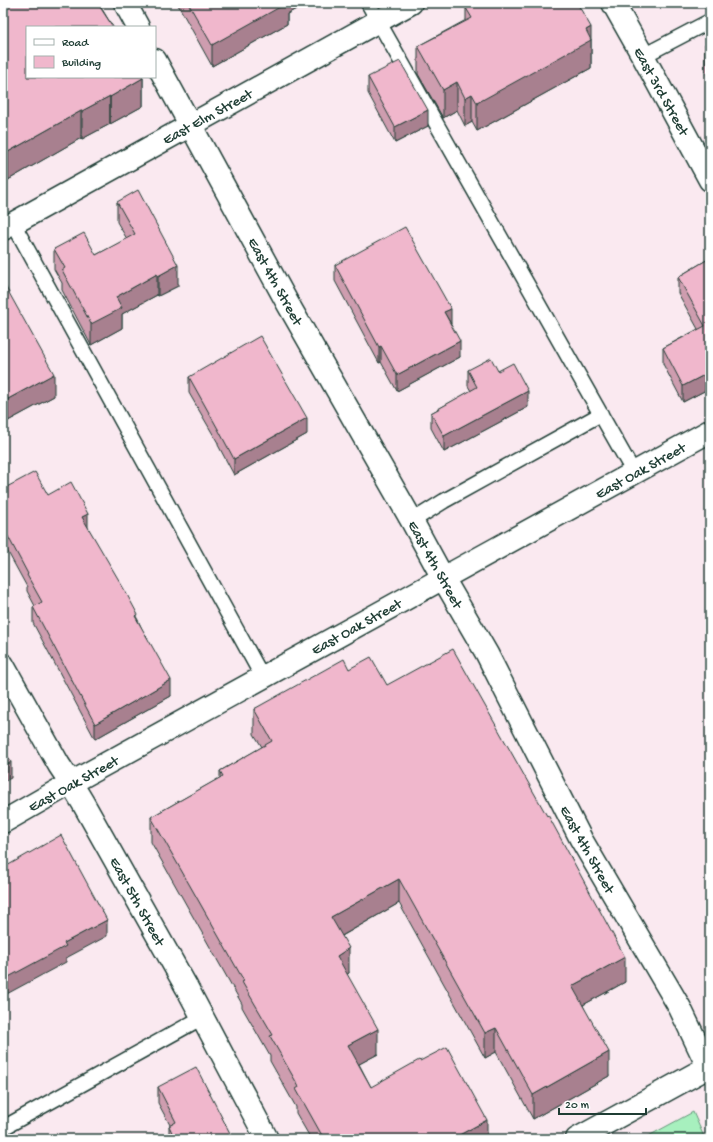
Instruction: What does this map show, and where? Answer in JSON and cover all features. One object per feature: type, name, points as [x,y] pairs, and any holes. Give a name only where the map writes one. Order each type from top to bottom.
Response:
[{"type":"street","points":[[125,3],[137,26]]},
{"type":"street","name":"East Elm Street","points":[[8,226],[190,125],[373,12],[411,3]]},
{"type":"street","name":"East 3rd Street","points":[[613,3],[644,56],[710,180]]},
{"type":"street","name":"East 4th Street","points":[[156,62],[288,304],[487,654],[580,839],[680,1008],[709,1068]]},
{"type":"street","name":"East Oak Street","points":[[3,822],[71,783],[710,431]]},
{"type":"street","name":"East 5th Street","points":[[3,665],[203,1017],[267,1139]]},
{"type":"street","points":[[577,1139],[709,1068]]},
{"type":"lane","points":[[373,12],[634,473]]},
{"type":"lane","points":[[644,56],[710,21]]},
{"type":"lane","points":[[8,226],[263,678]]},
{"type":"lane","points":[[412,521],[444,501],[601,414]]},
{"type":"lane","points":[[3,1128],[203,1017]]},
{"type":"green space","points":[[693,1112],[705,1139],[643,1139]]},
{"type":"building","points":[[3,3],[100,3],[102,6],[100,7],[112,26],[26,26],[26,78],[143,78],[8,152],[3,153]]},
{"type":"building","points":[[188,3],[287,3],[212,45]]},
{"type":"building","points":[[475,3],[577,3],[591,27],[586,30],[591,40],[477,103],[472,94],[465,98],[457,82],[443,90],[418,46],[472,18],[466,8]]},
{"type":"building","points":[[710,41],[710,53],[705,44]]},
{"type":"building","points":[[400,61],[428,110],[395,127],[368,77]]},
{"type":"building","points":[[138,190],[178,265],[158,276],[157,274],[116,297],[122,308],[91,324],[62,270],[65,268],[54,249],[84,233],[96,255],[135,234],[117,202]]},
{"type":"building","points":[[405,227],[451,309],[444,312],[460,341],[397,375],[381,346],[379,347],[335,265]]},
{"type":"building","points":[[710,258],[710,372],[683,386],[663,348],[705,326],[678,277]]},
{"type":"building","points":[[3,282],[54,374],[8,399],[3,391]]},
{"type":"building","points":[[260,336],[307,418],[234,459],[189,377]]},
{"type":"building","points":[[491,358],[498,371],[513,363],[528,391],[444,436],[431,413],[477,387],[468,370]]},
{"type":"building","points":[[35,472],[48,495],[71,482],[88,514],[82,517],[124,589],[138,615],[135,616],[171,680],[95,724],[33,607],[42,602],[3,527],[3,489]]},
{"type":"building","points":[[453,649],[547,816],[548,815],[625,957],[572,986],[609,1052],[533,1095],[496,1028],[485,1033],[399,879],[331,917],[349,948],[337,956],[378,1029],[348,1045],[371,1087],[419,1060],[420,1061],[447,1047],[487,1120],[452,1139],[324,1139],[296,1089],[299,1087],[270,1036],[273,1035],[242,982],[244,981],[151,817],[223,776],[220,771],[272,741],[254,709],[344,659],[349,669],[371,657],[387,685]]},
{"type":"building","points":[[3,749],[11,762],[3,767]]},
{"type":"building","points":[[61,835],[107,920],[64,943],[66,946],[3,980],[3,866],[5,867]]},
{"type":"building","points":[[196,1067],[233,1139],[175,1139],[169,1126],[176,1122],[158,1087]]}]
